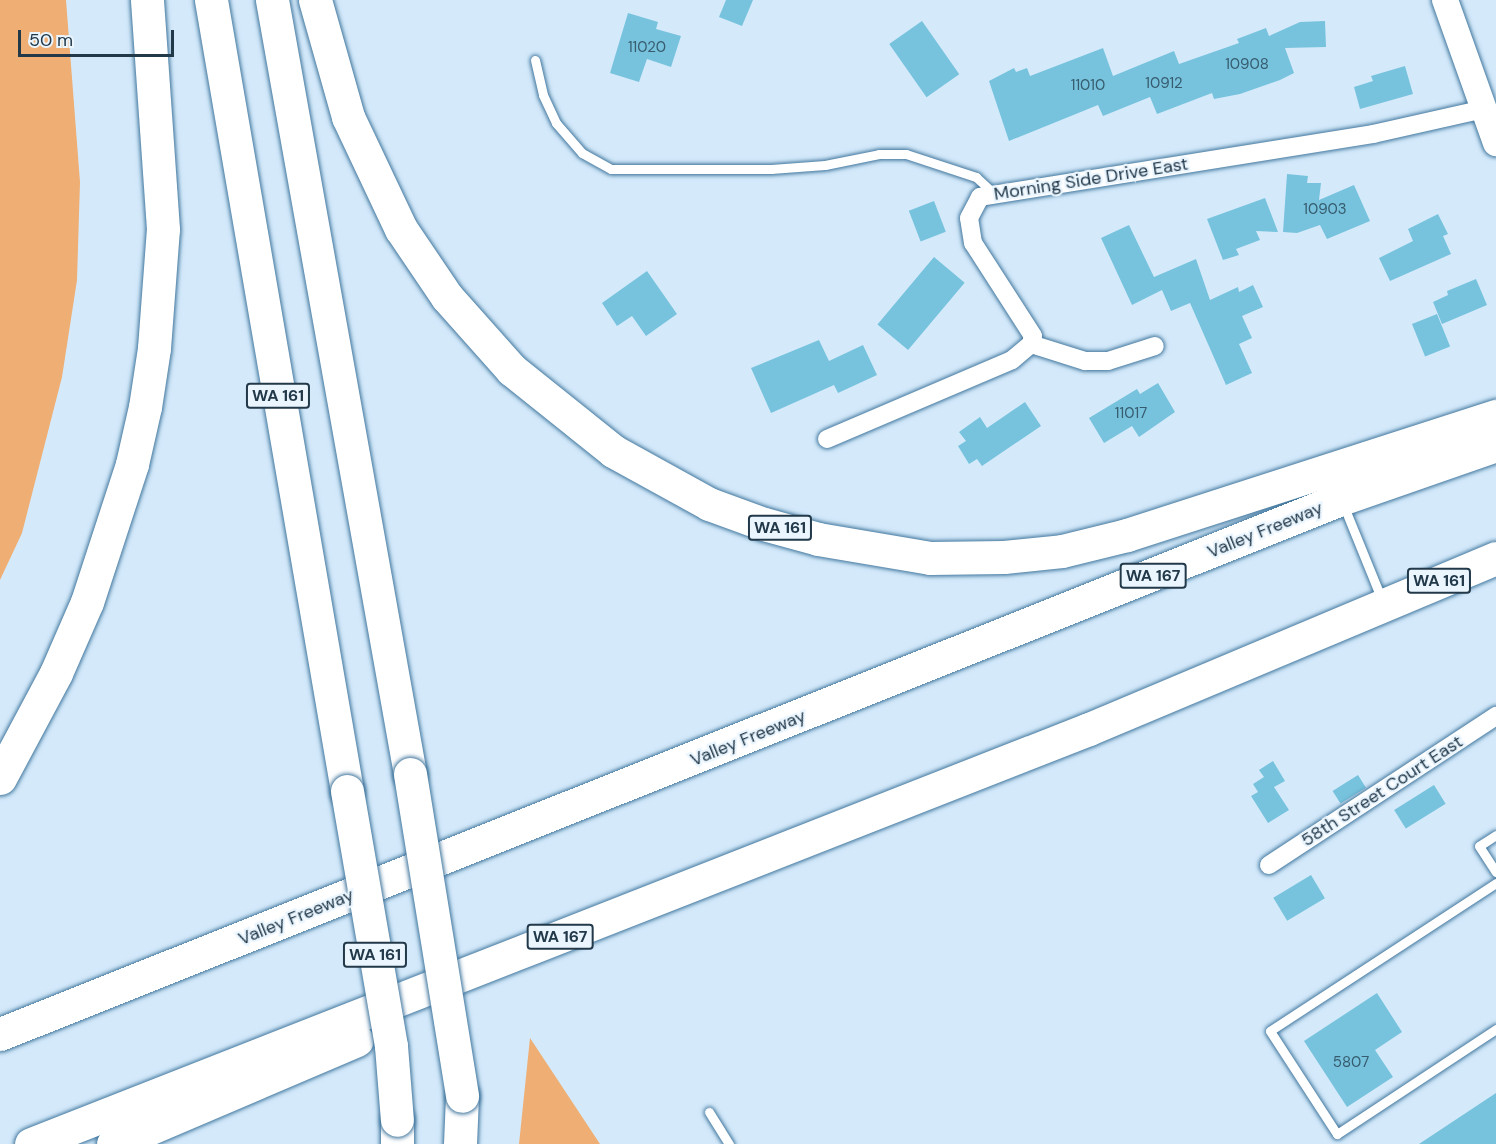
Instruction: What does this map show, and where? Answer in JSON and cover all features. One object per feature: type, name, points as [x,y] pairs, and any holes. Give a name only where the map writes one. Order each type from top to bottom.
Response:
[{"type":"highway","points":[[0,777],[56,673],[87,602],[132,464],[145,407],[155,337],[163,229],[147,0]]},
{"type":"highway","name":"WA 161","points":[[211,0],[391,1046],[397,1132]]},
{"type":"highway","points":[[272,0],[410,774],[462,1096],[460,1144]]},
{"type":"highway","name":"WA 161","points":[[315,0],[348,117],[401,229],[447,297],[512,370],[579,427],[659,479],[753,520],[818,539],[930,558],[1004,557],[1062,551],[1127,535],[1496,416]]},
{"type":"highway","name":"Valley Freeway","points":[[0,1034],[965,652],[1341,499],[1496,445]]},
{"type":"highway","name":"WA 161","points":[[113,1144],[804,846],[1089,729],[1383,603],[1496,558]]},
{"type":"highway","name":"WA 167","points":[[31,1144],[1089,729]]},
{"type":"street","points":[[1445,0],[1496,143]]},
{"type":"street","name":"Morning Side Drive East","points":[[1031,344],[1033,336],[973,243],[969,218],[980,197],[1362,135],[1484,109]]},
{"type":"street","points":[[827,439],[1012,360],[1031,344],[1085,361],[1108,360],[1155,346]]},
{"type":"street","name":"58th Street Court East","points":[[1269,866],[1496,716]]},
{"type":"lane","points":[[535,60],[543,95],[556,123],[582,153],[611,169],[771,169],[825,165],[879,154],[906,154],[976,177],[994,194]]},
{"type":"lane","points":[[1341,499],[1383,603]]},
{"type":"lane","points":[[1496,835],[1479,846],[1496,872]]},
{"type":"lane","points":[[1496,883],[1270,1031],[1337,1134],[1496,1029]]},
{"type":"lane","points":[[709,1112],[729,1144]]},
{"type":"shaded area","points":[[0,0],[66,0],[80,182],[77,280],[62,377],[22,533],[0,580]]},
{"type":"shaded area","points":[[530,1038],[600,1144],[519,1144]]},
{"type":"building","points":[[726,0],[753,0],[742,26],[719,17]]},
{"type":"building","points":[[628,13],[658,22],[656,29],[681,36],[671,67],[647,59],[639,82],[610,73]]},
{"type":"building","points":[[922,21],[959,74],[927,97],[889,44]]},
{"type":"building","points":[[1325,21],[1326,47],[1285,48],[1294,73],[1280,80],[1240,94],[1214,99],[1212,93],[1157,114],[1150,97],[1103,116],[1098,105],[1009,141],[989,81],[1014,68],[1016,72],[1027,68],[1030,76],[1103,48],[1113,76],[1174,51],[1179,64],[1239,43],[1237,39],[1266,28],[1269,36],[1300,22]]},
{"type":"building","points":[[1405,66],[1413,94],[1360,109],[1354,87],[1373,81],[1371,76]]},
{"type":"building","points":[[1287,174],[1308,176],[1307,183],[1321,183],[1319,200],[1354,185],[1370,221],[1327,239],[1320,225],[1297,233],[1283,232]]},
{"type":"building","points":[[1265,198],[1278,232],[1256,231],[1260,240],[1236,249],[1239,255],[1223,260],[1207,219]]},
{"type":"building","points":[[934,201],[946,232],[921,241],[909,211]]},
{"type":"building","points":[[1438,214],[1448,234],[1443,236],[1451,254],[1390,281],[1379,258],[1413,241],[1408,229]]},
{"type":"building","points":[[1129,225],[1154,277],[1196,259],[1210,300],[1238,287],[1239,292],[1253,285],[1263,307],[1242,316],[1252,338],[1239,344],[1252,373],[1226,385],[1190,303],[1171,311],[1162,290],[1132,305],[1101,238]]},
{"type":"building","points":[[934,257],[965,283],[908,350],[877,324]]},
{"type":"building","points":[[647,271],[677,314],[646,336],[632,316],[617,326],[602,303]]},
{"type":"building","points":[[1476,279],[1487,305],[1442,324],[1433,302],[1448,295],[1447,291]]},
{"type":"building","points":[[1437,314],[1450,346],[1425,357],[1412,324]]},
{"type":"building","points":[[819,340],[829,361],[863,345],[877,375],[838,393],[834,385],[771,413],[751,368]]},
{"type":"building","points":[[1158,383],[1175,412],[1139,437],[1132,426],[1104,443],[1089,418],[1137,389],[1140,394]]},
{"type":"building","points":[[1025,402],[1041,426],[982,466],[977,459],[969,464],[958,446],[966,441],[959,432],[980,417],[987,428]]},
{"type":"building","points":[[1273,761],[1285,781],[1274,787],[1289,810],[1268,823],[1251,796],[1258,792],[1253,784],[1264,777],[1259,770]]},
{"type":"building","points":[[1358,775],[1366,788],[1341,804],[1333,791]]},
{"type":"building","points":[[1434,785],[1446,804],[1406,829],[1394,810]]},
{"type":"building","points":[[1311,875],[1325,898],[1287,921],[1273,898]]},
{"type":"building","points":[[1377,993],[1402,1032],[1375,1050],[1393,1077],[1347,1107],[1304,1041]]},
{"type":"building","points":[[1496,1093],[1496,1144],[1419,1144]]}]
